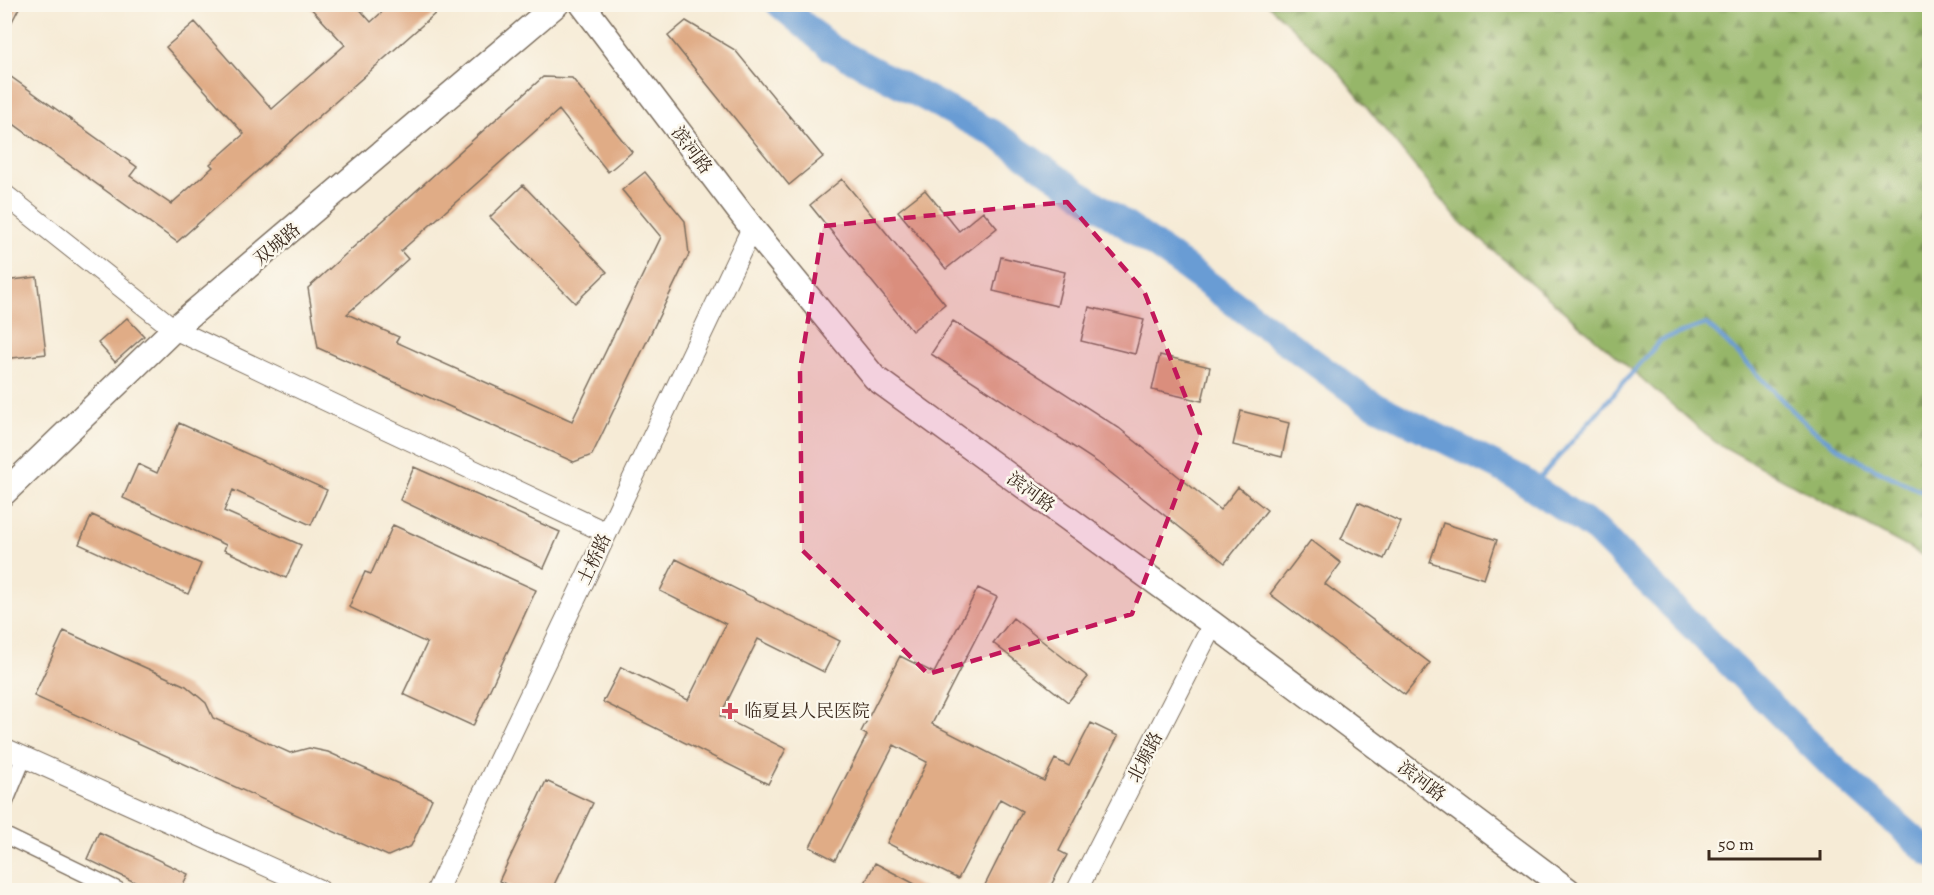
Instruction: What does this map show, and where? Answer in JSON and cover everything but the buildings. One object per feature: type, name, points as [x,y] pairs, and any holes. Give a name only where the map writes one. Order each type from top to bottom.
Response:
[{"type":"main road","name":"双城路","points":[[4,493],[174,329],[557,4]]},
{"type":"main road","name":"滨河路","points":[[582,4],[752,228],[875,378],[1213,624],[1568,891]]},
{"type":"street","points":[[4,194],[174,329],[607,533]]},
{"type":"street","name":"土桥路","points":[[437,891],[752,228]]},
{"type":"street","name":"北塬路","points":[[1077,891],[1213,624]]},
{"type":"street","points":[[4,748],[320,891]]},
{"type":"street","points":[[4,805],[24,757]]},
{"type":"street","points":[[4,835],[118,891]]},
{"type":"highlighted area","points":[[1067,202],[1144,291],[1200,434],[1132,614],[928,674],[802,550],[800,370],[823,226]]},
{"type":"green space","points":[[1268,5],[1929,5],[1929,559],[1715,442],[1458,220],[1335,68]]},
{"type":"waterway","points":[[779,4],[831,48],[996,135],[1169,255],[1365,400],[1516,476],[1596,530],[1838,772],[1930,853]]},
{"type":"waterway","points":[[1532,487],[1661,340],[1706,324],[1800,418],[1827,440],[1870,466],[1930,495]]},
{"type":"place","name":"临夏县人民医院","points":[[730,711]]}]
